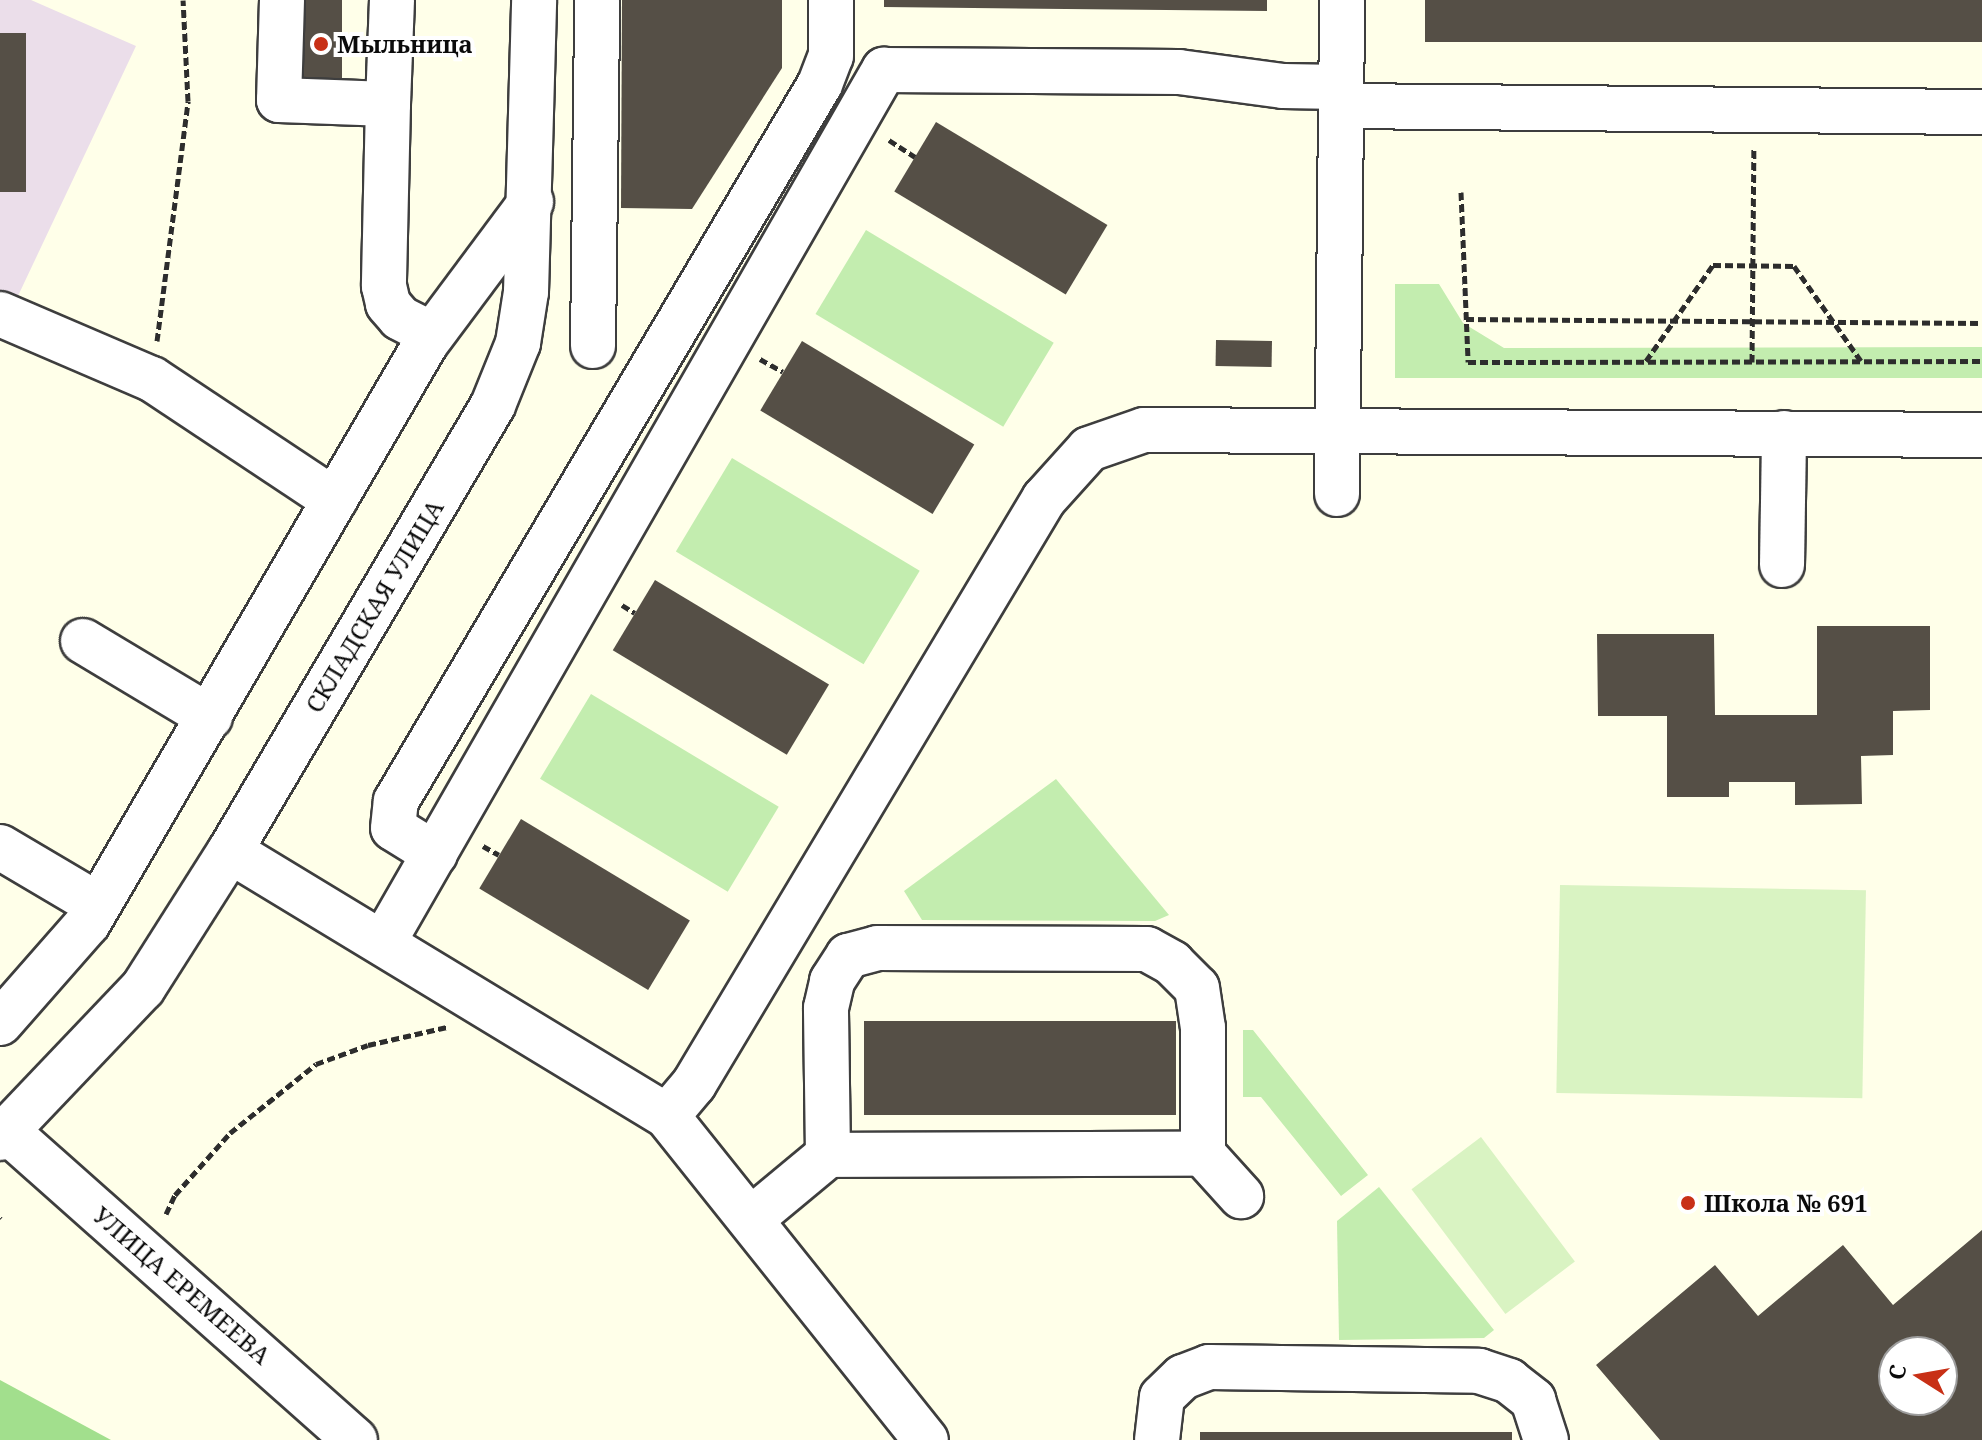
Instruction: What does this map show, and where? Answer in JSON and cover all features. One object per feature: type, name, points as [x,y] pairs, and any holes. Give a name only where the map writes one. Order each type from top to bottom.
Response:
[{"type":"street","points":[[282,0],[279,100],[388,104]]},
{"type":"street","points":[[392,0],[384,286],[388,304],[400,318],[432,334]]},
{"type":"street","name":"СКЛАДСКАЯ УЛИЦА","points":[[3,1139],[143,988],[230,851],[493,405],[518,343],[529,256],[534,0]]},
{"type":"street","points":[[593,346],[597,0]]},
{"type":"street","points":[[435,854],[393,828],[396,801],[831,56],[831,0]]},
{"type":"street","points":[[1337,494],[1342,0]]},
{"type":"street","points":[[831,56],[884,70],[1179,72],[1341,96],[1755,110],[1982,112]]},
{"type":"street","points":[[383,943],[884,70]]},
{"type":"street","points":[[0,1023],[51,968],[98,905],[432,334],[531,202]]},
{"type":"street","points":[[529,256],[596,257]]},
{"type":"street","points":[[0,314],[152,379],[334,500]]},
{"type":"street","points":[[667,1116],[694,1084],[1044,499],[1089,449],[1144,430],[1982,435]]},
{"type":"street","points":[[1782,565],[1784,433]]},
{"type":"street","points":[[83,641],[210,717]]},
{"type":"street","points":[[0,847],[98,905]]},
{"type":"street","points":[[230,851],[667,1116],[926,1440]]},
{"type":"street","points":[[828,1155],[826,1008],[832,981],[848,956],[877,948],[1147,949],[1172,963],[1197,988],[1203,1028],[1203,1154],[1241,1196]]},
{"type":"street","name":"УЛИЦА ЕРЕМЕЕВА","points":[[3,1139],[355,1440]]},
{"type":"street","points":[[751,1219],[828,1155],[1203,1154]]},
{"type":"street","points":[[1157,1440],[1162,1397],[1183,1377],[1209,1367],[1479,1371],[1509,1381],[1533,1400],[1546,1440]]},
{"type":"path","points":[[152,379],[188,101],[183,0]]},
{"type":"path","points":[[1752,362],[1755,110]]},
{"type":"path","points":[[880,134],[915,157]]},
{"type":"path","points":[[1461,192],[1468,362],[1982,361]]},
{"type":"path","points":[[1645,362],[1713,265],[1794,266],[1861,361]]},
{"type":"path","points":[[1466,319],[1982,323]]},
{"type":"path","points":[[753,355],[783,372]]},
{"type":"path","points":[[166,1214],[175,1195],[230,1133],[316,1064],[368,1045],[498,1013]]},
{"type":"shaded area","points":[[0,0],[31,0],[136,46],[0,334]]},
{"type":"green space","points":[[866,230],[1054,343],[1003,427],[816,314]]},
{"type":"green space","points":[[1395,284],[1439,284],[1463,323],[1504,348],[1982,347],[1982,378],[1395,378]]},
{"type":"green space","points":[[732,458],[920,571],[864,664],[676,551]]},
{"type":"green space","points":[[591,694],[779,807],[728,892],[540,779]]},
{"type":"green space","points":[[1056,779],[1169,915],[1155,921],[922,920],[904,891]]},
{"type":"green space","points":[[1560,885],[1866,890],[1862,1098],[1556,1093]]},
{"type":"green space","points":[[1243,1030],[1253,1030],[1368,1175],[1341,1196],[1261,1097],[1243,1097]]},
{"type":"green space","points":[[1481,1137],[1575,1262],[1505,1314],[1412,1189]]},
{"type":"green space","points":[[1379,1187],[1494,1330],[1484,1338],[1339,1340],[1337,1221]]},
{"type":"green space","points":[[0,1380],[111,1440],[0,1440]]},
{"type":"building","name":"Мыльница","points":[[304,0],[342,0],[342,87],[304,87]]},
{"type":"building","points":[[622,0],[782,0],[782,68],[692,209],[621,208]]},
{"type":"building","points":[[884,0],[1267,0],[1267,11],[884,7]]},
{"type":"building","points":[[1425,0],[1982,0],[1982,42],[1425,42]]},
{"type":"building","points":[[0,33],[26,33],[26,192],[0,192]]},
{"type":"building","points":[[936,122],[1107,225],[1066,294],[894,191]]},
{"type":"building","points":[[1216,340],[1272,341],[1272,367],[1216,366]]},
{"type":"building","points":[[802,341],[974,445],[933,514],[760,410]]},
{"type":"building","points":[[655,580],[829,685],[787,755],[613,650]]},
{"type":"building","points":[[1817,626],[1930,626],[1930,710],[1893,711],[1893,755],[1861,756],[1862,804],[1795,805],[1795,782],[1729,782],[1729,797],[1667,797],[1667,716],[1598,716],[1597,634],[1714,634],[1715,715],[1817,715]]},
{"type":"building","points":[[521,819],[690,920],[648,990],[479,888]]},
{"type":"building","points":[[864,1021],[1176,1021],[1176,1115],[864,1115]]},
{"type":"building","points":[[1982,1230],[1982,1440],[1660,1440],[1596,1365],[1715,1265],[1758,1316],[1843,1245],[1893,1305]]},
{"type":"building","points":[[1200,1432],[1512,1432],[1512,1440],[1200,1440]]},
{"type":"place","name":"Мыльница","points":[[321,44]]},
{"type":"place","name":"Школа № 691","points":[[1688,1203]]}]
